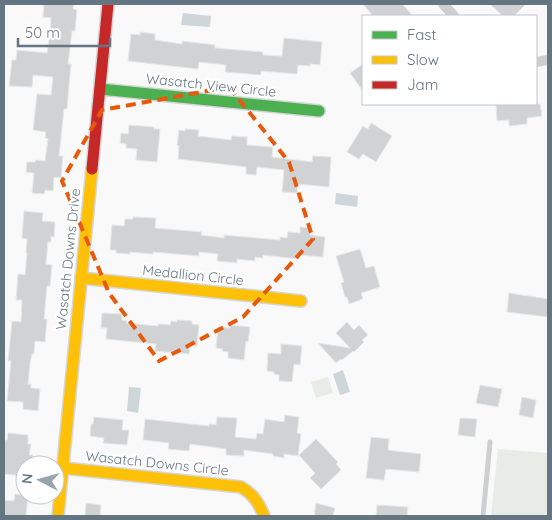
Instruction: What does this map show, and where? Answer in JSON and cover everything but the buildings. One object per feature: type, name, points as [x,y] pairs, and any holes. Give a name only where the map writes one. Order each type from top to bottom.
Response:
[{"type":"street","name":"Wasatch Downs Drive","points":[[64,455],[108,4]]},
{"type":"street","points":[[443,4],[453,15]]},
{"type":"street","name":"Wasatch View Circle","points":[[100,89],[318,110]]},
{"type":"street","name":"Medallion Circle","points":[[81,278],[301,301]]},
{"type":"street","name":"Wasatch Downs Circle","points":[[65,468],[241,487],[254,497],[264,516]]},
{"type":"lane","points":[[482,516],[490,442]]},
{"type":"highlighted area","points":[[229,87],[289,162],[313,239],[243,317],[159,361],[109,293],[62,181],[102,110]]},
{"type":"shaded area","points":[[183,13],[211,16],[210,27],[181,25]]},
{"type":"shaded area","points":[[336,193],[358,196],[357,207],[335,204]]},
{"type":"shaded area","points":[[343,370],[350,392],[340,395],[333,374]]},
{"type":"shaded area","points":[[328,377],[333,393],[316,398],[311,382]]},
{"type":"shaded area","points":[[129,387],[141,388],[138,413],[127,411]]},
{"type":"shaded area","points":[[498,449],[548,453],[548,516],[491,516]]},
{"type":"traffic: fast","points":[[100,89],[319,111]]},
{"type":"traffic: slow","points":[[58,516],[92,169]]},
{"type":"traffic: slow","points":[[81,278],[301,301]]},
{"type":"traffic: slow","points":[[65,468],[241,487],[255,499],[264,516]]},
{"type":"traffic: jam","points":[[92,169],[108,4]]}]
